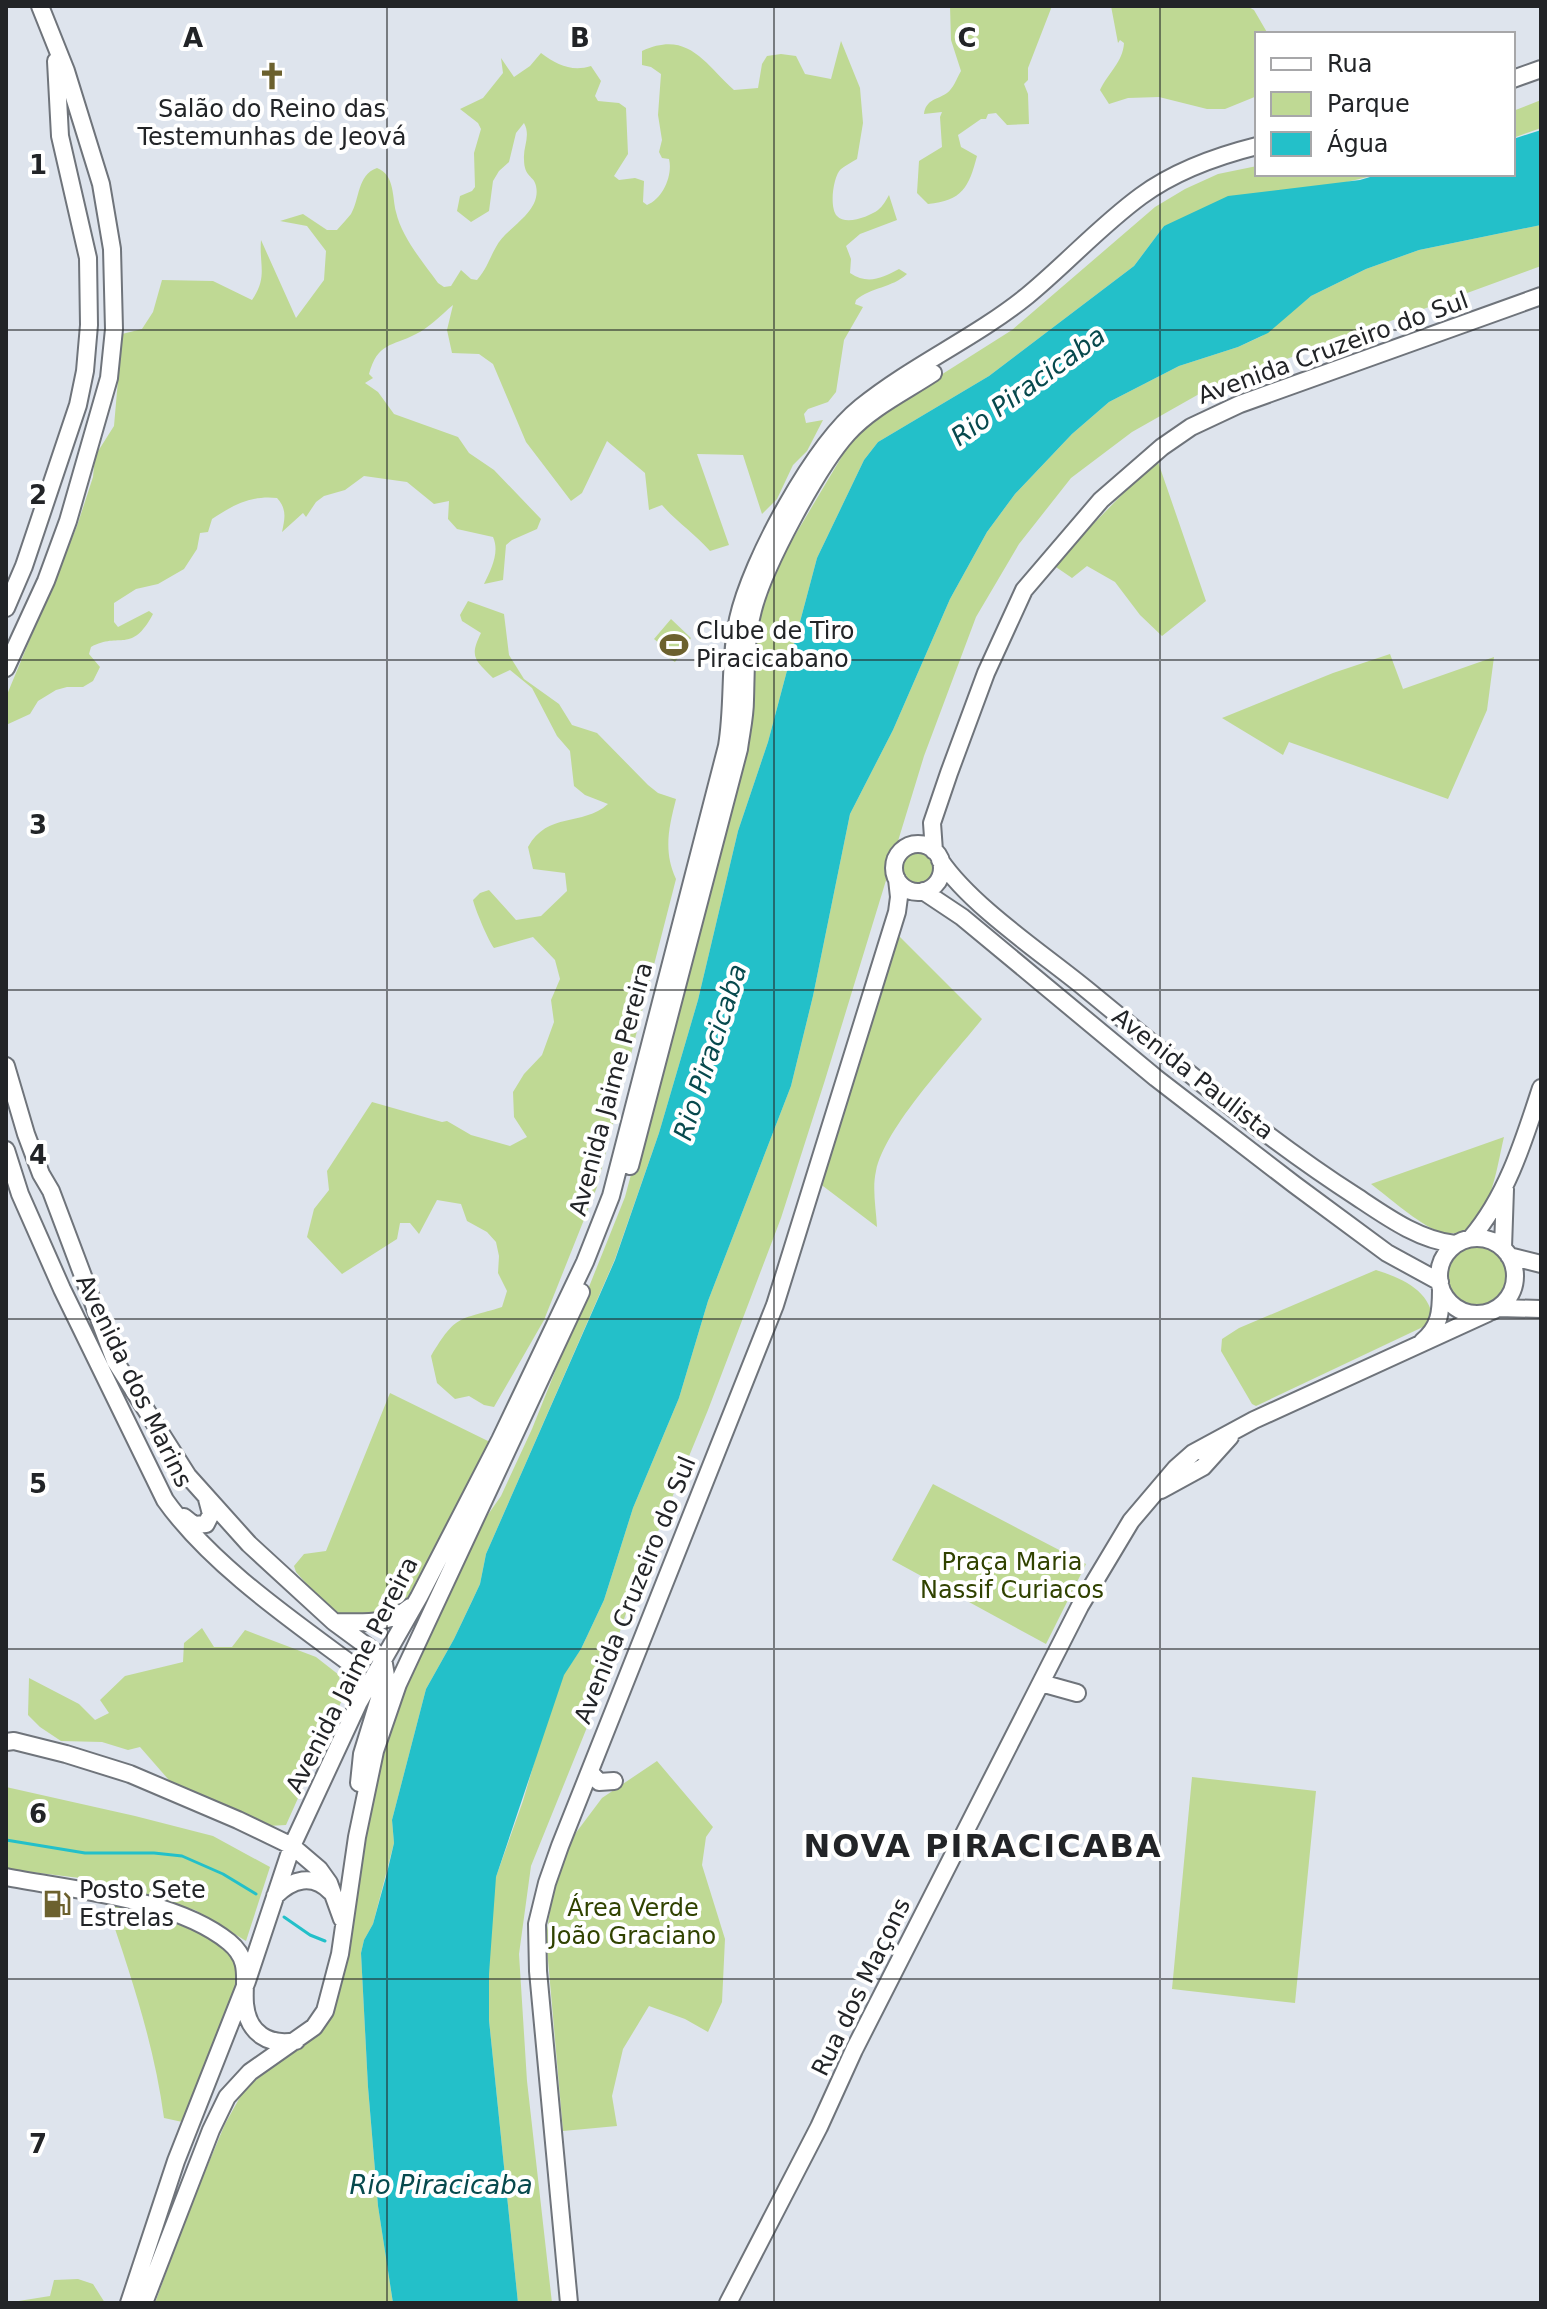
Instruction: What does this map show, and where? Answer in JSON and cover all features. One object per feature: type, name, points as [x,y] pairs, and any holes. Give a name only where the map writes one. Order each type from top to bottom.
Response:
[{"type":"street","points":[[6,668],[46,581],[68,521],[109,378],[115,288],[101,184],[52,31],[40,6]]},
{"type":"street","points":[[6,608],[24,566],[78,405],[89,325],[88,258],[60,136],[52,31]]},
{"type":"street","points":[[1515,78],[1541,69]]},
{"type":"street","points":[[1515,89],[1541,80]]},
{"type":"street","name":"Avenida Jaime Pereira","points":[[129,2303],[186,2133],[247,1981],[292,1846],[359,1702],[419,1597],[488,1463],[585,1262],[611,1196],[727,746],[732,719],[732,660],[738,618],[758,560],[810,466],[838,427],[862,406],[999,319],[1142,195],[1214,158],[1255,147]]},
{"type":"street","points":[[67,168],[76,159],[90,153]]},
{"type":"street","name":"Avenida Jaime Pereira","points":[[144,2303],[211,2130],[227,2097],[250,2072],[314,2027],[325,2011],[333,1987],[357,1837],[375,1751],[398,1684],[553,1355],[621,1195],[739,749],[745,703],[744,667],[753,610],[764,577],[830,457],[870,413],[1006,327],[1149,202],[1215,167],[1255,157]]},
{"type":"street","points":[[78,205],[94,209],[101,184]]},
{"type":"street","name":"Avenida Cruzeiro do Sul","points":[[911,845],[932,823],[986,673],[1024,590],[1101,500],[1121,482],[1191,427],[1240,404],[1541,296]]},
{"type":"street","name":"Avenida Cruzeiro do Sul","points":[[932,823],[937,856]]},
{"type":"street","points":[[897,912],[937,883],[941,876],[937,856],[924,845],[911,845],[898,855],[895,863],[897,879],[908,890],[922,891]]},
{"type":"street","name":"Avenida Paulista","points":[[937,856],[964,889],[1169,1058],[1321,1174],[1380,1212],[1430,1239],[1463,1241]]},
{"type":"street","name":"Avenida Cruzeiro do Sul","points":[[569,2303],[538,1971],[537,1924],[547,1883],[775,1305],[897,912],[897,879]]},
{"type":"street","points":[[945,904],[950,892],[957,888],[964,889]]},
{"type":"street","name":"Avenida Paulista","points":[[922,891],[945,904],[1187,1102],[1387,1253],[1441,1286]]},
{"type":"street","points":[[1156,1078],[1169,1058]]},
{"type":"street","name":"Avenida dos Marins","points":[[6,1066],[10,1092],[115,1361],[164,1441],[188,1476],[249,1544],[334,1622],[383,1658]]},
{"type":"street","points":[[1187,1102],[1201,1082]]},
{"type":"street","points":[[1541,1088],[1505,1184],[1490,1214],[1446,1253],[1440,1265],[1441,1286],[1447,1300],[1466,1313],[1541,1309]]},
{"type":"street","name":"Avenida dos Marins","points":[[6,1150],[31,1220],[165,1500],[181,1523],[234,1574],[347,1661],[357,1677],[359,1702]]},
{"type":"street","points":[[1493,1310],[1513,1290],[1514,1267],[1506,1252],[1505,1184]]},
{"type":"street","points":[[31,1220],[50,1217],[70,1242]]},
{"type":"street","points":[[1463,1241],[1494,1242],[1506,1252],[1541,1264]]},
{"type":"street","name":"Rua dos Maçons","points":[[1415,1348],[1434,1330],[1440,1317],[1441,1286]]},
{"type":"street","name":"Rua dos Maçons","points":[[716,2303],[730,2298],[1080,1606],[1131,1521],[1176,1468],[1193,1453],[1254,1420],[1493,1310]]},
{"type":"street","points":[[152,1475],[158,1464],[167,1462],[188,1476]]},
{"type":"street","points":[[165,1500],[194,1525],[202,1526],[211,1514],[207,1499]]},
{"type":"street","points":[[334,1622],[374,1623],[392,1619],[407,1610],[419,1597]]},
{"type":"street","points":[[357,1837],[362,1754],[386,1676],[383,1658]]},
{"type":"street","points":[[1041,1683],[1077,1693]]},
{"type":"street","points":[[6,1742],[14,1741],[66,1754],[130,1774],[292,1846],[319,1869],[336,1899],[344,1925]]},
{"type":"street","points":[[590,1772],[599,1782],[614,1781]]},
{"type":"street","points":[[6,1877],[94,1891],[167,1911],[210,1930],[231,1943],[243,1960],[247,1981],[244,2001],[247,2017],[256,2031],[280,2044],[298,2040]]},
{"type":"street","points":[[274,1897],[286,1885],[299,1880],[314,1880],[327,1887],[336,1899]]},
{"type":"green space","points":[[950,6],[1052,6],[1028,68],[1028,80],[1024,84],[1028,94],[1029,124],[1007,125],[996,113],[988,114],[986,119],[981,119],[958,135],[961,147],[977,156],[971,176],[956,196],[928,204],[917,193],[919,161],[942,147],[942,112],[924,114],[925,109],[949,91],[961,71],[951,40]]},
{"type":"green space","points":[[1111,6],[1247,6],[1254,10],[1267,32],[1255,32],[1255,97],[1225,109],[1207,109],[1159,97],[1128,98],[1109,104],[1100,90],[1123,50],[1124,43],[1120,40],[1118,43]]},
{"type":"green space","points":[[841,41],[860,88],[863,123],[857,159],[841,169],[836,178],[833,192],[835,212],[846,220],[864,217],[878,210],[889,195],[897,220],[860,234],[846,246],[851,259],[850,273],[863,279],[881,277],[899,269],[907,274],[856,300],[855,304],[863,307],[844,340],[836,392],[828,402],[808,409],[804,414],[806,423],[823,420],[807,451],[793,465],[777,499],[762,514],[743,455],[697,454],[729,545],[710,551],[662,505],[649,510],[645,473],[607,441],[582,493],[571,501],[526,442],[493,364],[479,354],[452,353],[447,330],[453,305],[421,331],[381,351],[369,374],[373,378],[365,383],[378,392],[394,414],[458,437],[469,453],[494,470],[541,519],[537,529],[506,545],[503,580],[484,584],[495,555],[493,537],[457,529],[448,519],[449,501],[434,504],[407,482],[364,476],[345,490],[324,496],[306,517],[303,513],[282,532],[284,514],[277,498],[251,500],[235,505],[212,519],[208,532],[200,533],[197,549],[184,569],[158,584],[136,589],[114,603],[114,622],[118,627],[149,611],[153,614],[145,627],[131,638],[91,647],[89,654],[100,667],[93,681],[83,687],[56,690],[38,701],[30,714],[6,725],[6,697],[77,526],[93,477],[95,456],[114,426],[122,334],[142,329],[153,312],[162,280],[213,281],[252,300],[261,278],[261,240],[296,318],[324,280],[326,251],[307,226],[280,221],[303,214],[327,230],[337,230],[351,214],[366,176],[377,168],[390,181],[403,231],[438,283],[444,287],[451,286],[461,270],[477,280],[501,240],[528,212],[536,196],[535,182],[524,165],[527,132],[524,123],[516,133],[509,162],[493,181],[489,211],[471,222],[457,211],[460,196],[475,187],[474,153],[481,129],[460,109],[483,98],[503,73],[501,58],[514,77],[530,66],[541,53],[565,66],[591,66],[601,81],[595,96],[598,101],[619,103],[626,108],[628,154],[614,176],[619,180],[635,178],[644,181],[643,202],[647,205],[662,192],[670,165],[669,159],[662,158],[659,152],[662,140],[658,115],[661,74],[642,65],[642,51],[672,44],[683,47],[704,60],[734,90],[758,88],[762,64],[767,56],[781,54],[796,56],[805,74],[831,79]]},
{"type":"green space","points":[[1541,100],[1541,128],[1515,137],[1515,110]]},
{"type":"green space","points":[[1255,166],[1255,176],[1372,176],[1164,226],[1134,266],[989,376],[878,442],[864,460],[817,558],[768,742],[738,831],[698,1000],[659,1133],[615,1259],[486,1554],[480,1584],[426,1689],[392,1820],[394,1843],[373,1924],[361,1953],[378,2206],[393,2303],[155,2303],[191,2205],[225,2124],[244,2090],[318,2029],[379,1752],[403,1684],[466,1546],[501,1496],[532,1429],[625,1197],[745,748],[754,644],[769,579],[854,436],[876,416],[1012,330],[1155,207],[1218,174]]},
{"type":"green space","points":[[1541,225],[1541,266],[1215,385],[1132,432],[1071,478],[1019,544],[976,617],[924,756],[781,1218],[708,1410],[632,1595],[594,1710],[531,1866],[519,1954],[527,2081],[552,2303],[518,2303],[489,2020],[492,1888],[523,1801],[557,1684],[581,1649],[604,1600],[633,1508],[679,1398],[708,1301],[791,1086],[813,996],[850,814],[893,730],[950,599],[987,532],[1015,494],[1072,434],[1109,402],[1179,366],[1262,336],[1311,296],[1366,269],[1419,250]]},
{"type":"green space","points":[[1157,459],[1206,601],[1162,636],[1140,615],[1115,582],[1087,566],[1072,578],[1053,565]]},
{"type":"green space","points":[[468,601],[504,614],[509,655],[524,679],[559,704],[572,725],[597,733],[648,785],[658,793],[676,799],[668,849],[676,879],[597,1187],[544,1320],[494,1407],[469,1396],[455,1399],[437,1383],[431,1356],[453,1325],[467,1317],[502,1307],[507,1291],[498,1273],[496,1242],[487,1232],[467,1221],[461,1204],[437,1200],[419,1234],[410,1223],[400,1223],[397,1239],[342,1274],[307,1237],[314,1209],[329,1190],[327,1171],[372,1102],[447,1121],[471,1135],[510,1146],[527,1137],[514,1117],[513,1092],[524,1074],[542,1055],[554,1022],[551,1000],[560,979],[555,960],[533,937],[494,948],[473,900],[489,890],[516,920],[541,916],[567,891],[565,873],[533,869],[528,847],[545,828],[598,811],[608,804],[585,795],[574,786],[570,751],[557,736],[532,688],[510,670],[493,678],[478,662],[475,648],[481,633],[462,621],[460,615]]},
{"type":"green space","name":"Clube de Tiro Piracicabano","points":[[671,619],[691,638],[675,662],[669,658],[670,652],[654,639]]},
{"type":"green space","points":[[1390,654],[1403,689],[1494,657],[1487,710],[1448,799],[1289,742],[1283,755],[1222,718],[1333,673]]},
{"type":"green space","points":[[918,848],[932,854],[938,868],[932,882],[918,888],[904,882],[898,868],[904,854]]},
{"type":"green space","points":[[897,934],[982,1019],[906,1114],[882,1153],[874,1184],[877,1227],[819,1183]]},
{"type":"green space","points":[[1504,1137],[1487,1202],[1468,1228],[1455,1233],[1431,1228],[1371,1184]]},
{"type":"green space","points":[[1479,1241],[1502,1251],[1512,1274],[1502,1297],[1479,1307],[1456,1297],[1446,1274],[1456,1251]]},
{"type":"green space","points":[[1376,1270],[1403,1281],[1424,1297],[1432,1314],[1425,1326],[1256,1406],[1252,1404],[1221,1351],[1222,1339],[1239,1328]]},
{"type":"green space","points":[[390,1393],[490,1442],[408,1597],[386,1613],[354,1618],[334,1615],[294,1566],[304,1554],[326,1551]]},
{"type":"green space","name":"Praça Maria Nassif Curiacos","points":[[933,1484],[1086,1564],[1046,1644],[892,1560]]},
{"type":"green space","points":[[202,1628],[214,1647],[232,1647],[245,1630],[316,1657],[339,1675],[342,1700],[286,1825],[268,1826],[175,1787],[140,1747],[128,1750],[102,1742],[61,1741],[28,1715],[29,1678],[79,1704],[95,1720],[109,1713],[100,1700],[125,1676],[183,1662],[184,1643]]},
{"type":"green space","name":"Área Verde João Graciano","points":[[657,1761],[713,1827],[706,1837],[702,1865],[725,1939],[722,2002],[708,2032],[685,2019],[649,2006],[623,2049],[612,2096],[617,2126],[563,2131],[546,1937],[554,1885],[569,1842],[602,1798]]},
{"type":"green space","points":[[1192,1777],[1316,1791],[1295,2003],[1172,1989]]},
{"type":"green space","points":[[6,1787],[213,1836],[270,1867],[246,1941],[195,1910],[80,1878],[6,1869]]},
{"type":"green space","points":[[106,1902],[156,1917],[212,1940],[225,1950],[236,1965],[234,1991],[187,2123],[164,2118],[148,2035]]},
{"type":"green space","points":[[78,2279],[93,2284],[105,2303],[6,2303],[50,2296],[54,2280]]},
{"type":"water","name":"Rio Piracicaba","points":[[1541,130],[1541,225],[1419,250],[1366,269],[1311,296],[1268,333],[1238,347],[1179,366],[1109,402],[1072,434],[1015,494],[987,532],[950,599],[893,730],[850,814],[813,996],[791,1086],[708,1301],[679,1398],[633,1508],[604,1600],[581,1649],[564,1675],[496,1877],[489,2020],[518,2303],[393,2303],[378,2206],[361,1953],[373,1924],[394,1843],[392,1820],[426,1689],[480,1584],[486,1554],[615,1260],[659,1133],[698,1000],[738,831],[768,742],[817,558],[864,460],[878,442],[989,376],[1134,266],[1164,226],[1228,196],[1373,176],[1515,176],[1515,138]]},
{"type":"waterway","points":[[6,1840],[85,1853],[182,1856],[223,1874],[256,1894]]},
{"type":"waterway","points":[[284,1917],[325,1941]]},
{"type":"place","name":"Salão do Reino das Testemunhas de Jeová","points":[[272,76]]},
{"type":"place","name":"Clube de Tiro Piracicabano","points":[[674,645]]},
{"type":"place","name":"Posto Sete Estrelas","points":[[57,1904]]},
{"type":"district","name":"NOVA PIRACICABA","points":[[983,1846]]}]
